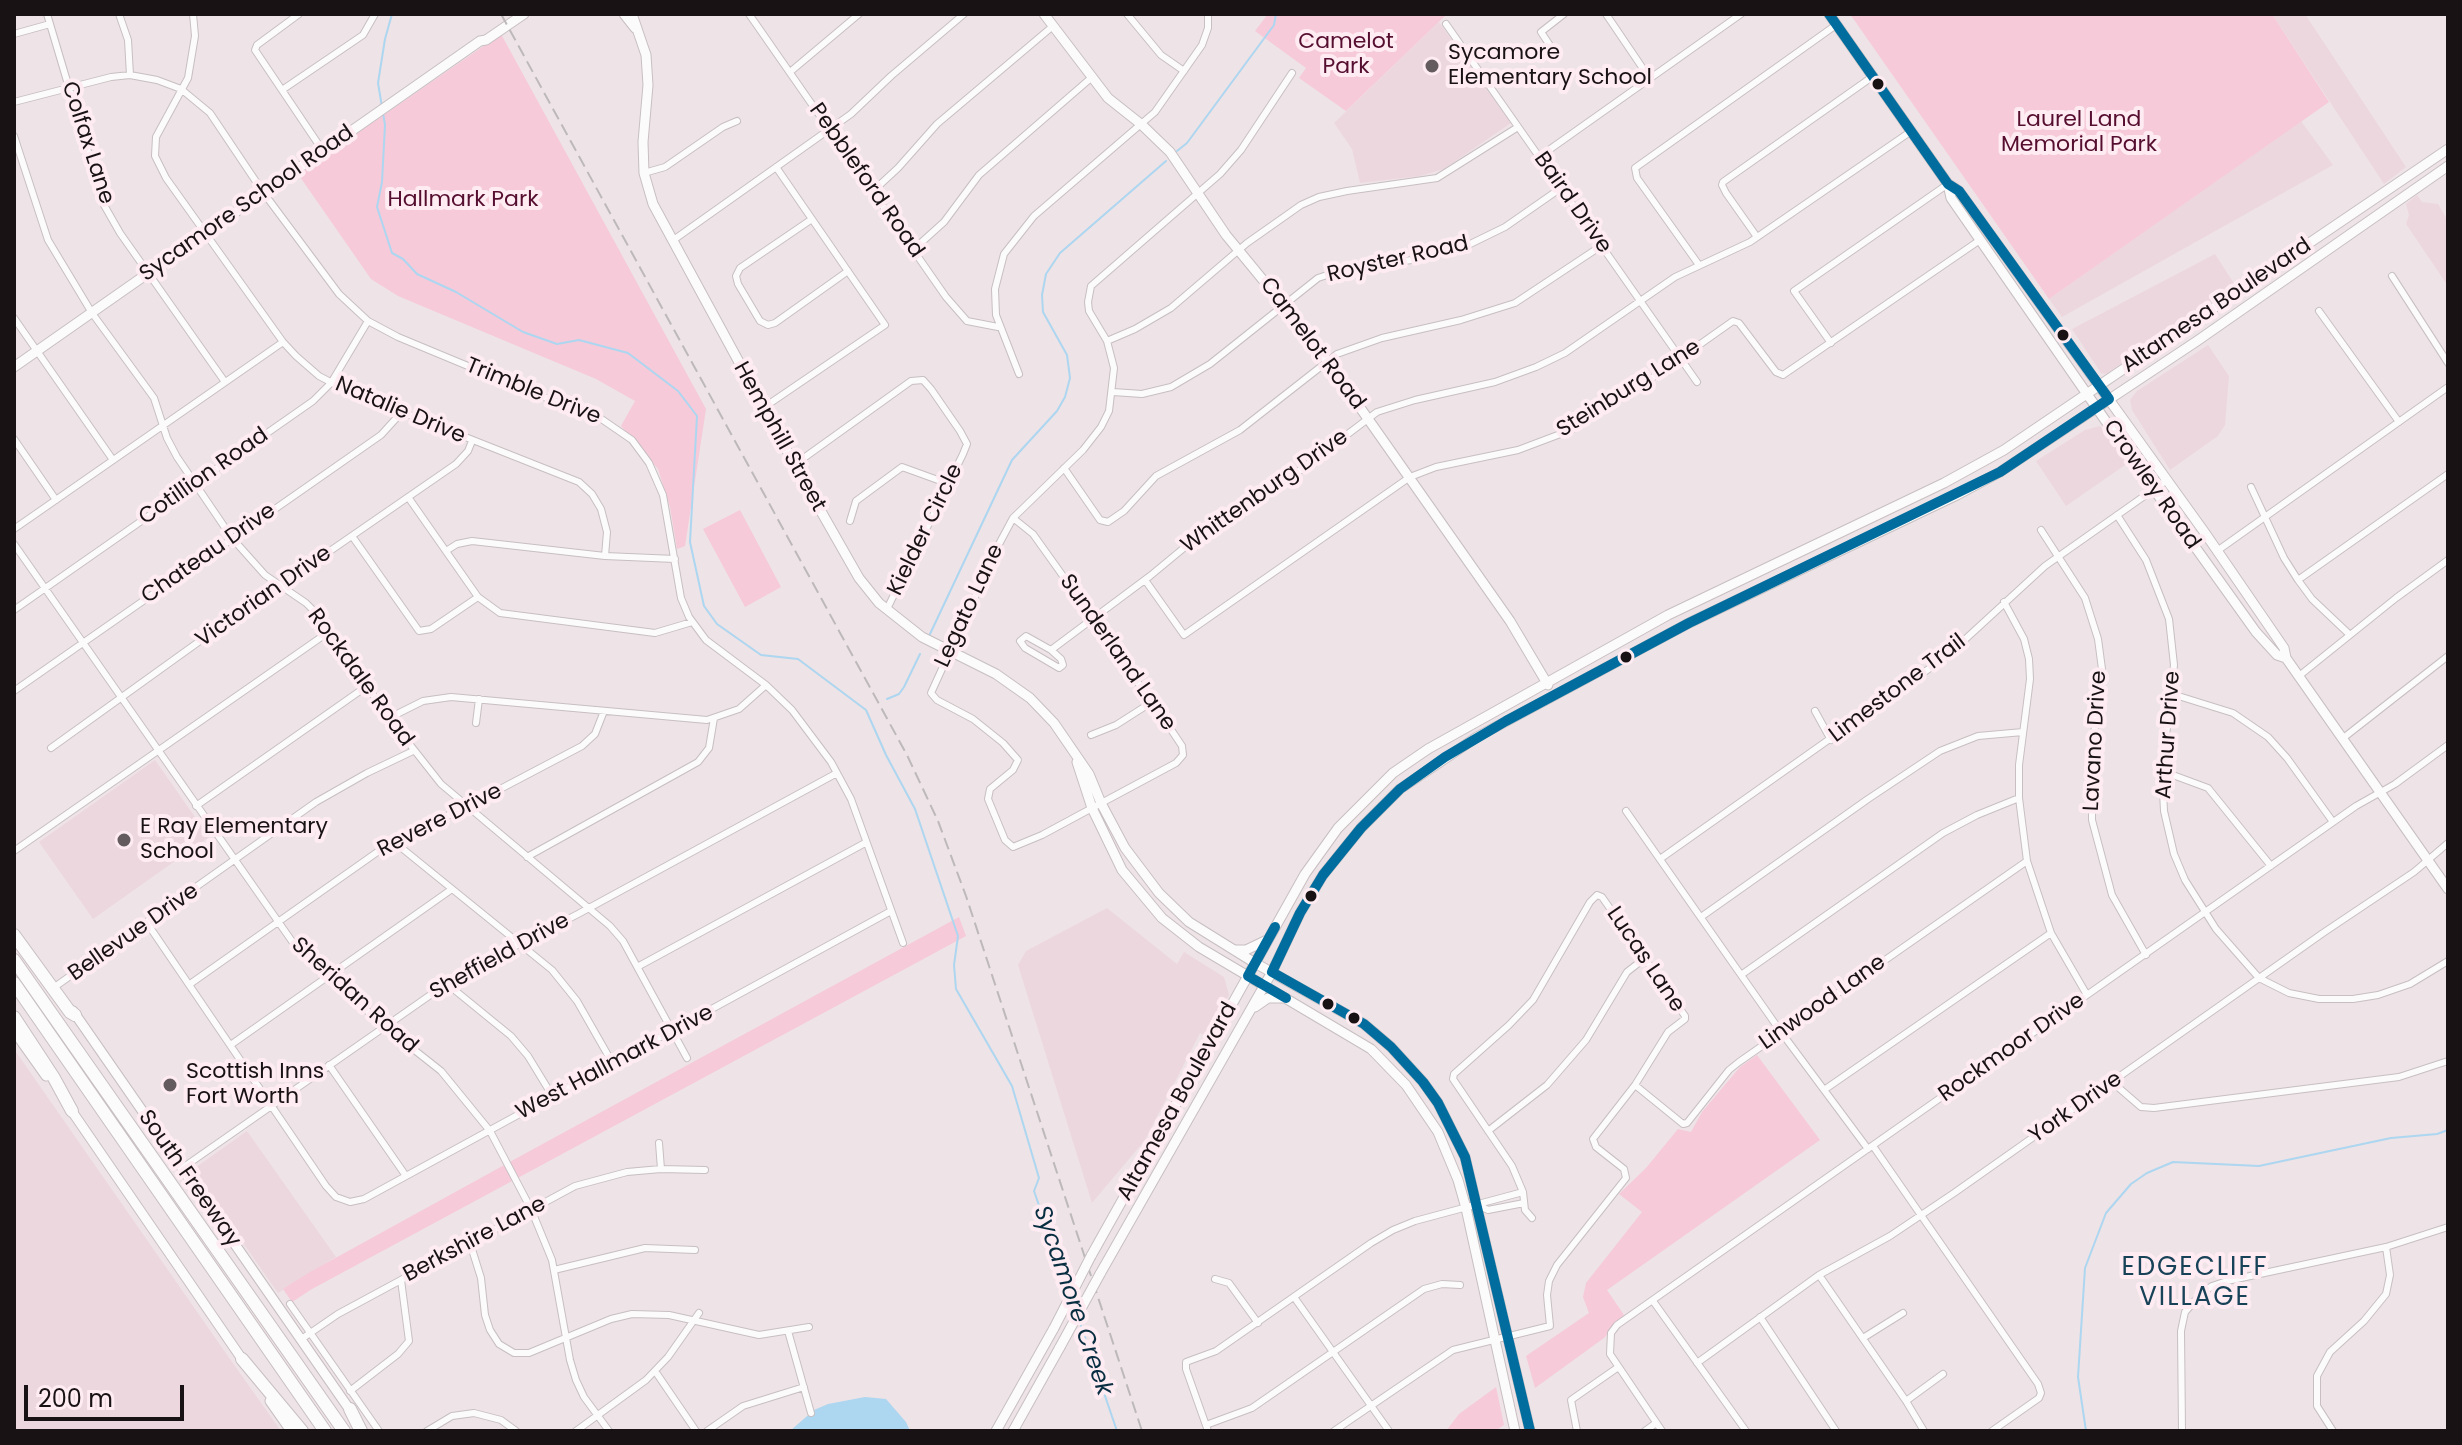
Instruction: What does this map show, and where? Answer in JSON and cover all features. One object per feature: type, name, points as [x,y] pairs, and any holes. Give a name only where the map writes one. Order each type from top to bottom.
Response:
[{"type":"highway","points":[[14,935],[75,1015]]},
{"type":"highway","name":"South Freeway","points":[[14,960],[344,1431]]},
{"type":"highway","name":"South Freeway","points":[[14,983],[325,1431]]},
{"type":"highway","points":[[14,1017],[72,1111]]},
{"type":"highway","points":[[242,1359],[302,1431]]},
{"type":"highway","points":[[350,1409],[363,1431]]},
{"type":"main road","name":"Sycamore School Road","points":[[480,41],[483,35],[514,14]]},
{"type":"main road","name":"Sycamore School Road","points":[[14,367],[480,41],[524,14]]},
{"type":"main road","name":"Hemphill Street","points":[[624,14],[640,34]]},
{"type":"main road","name":"Hemphill Street","points":[[632,14],[646,55],[648,85],[643,142],[644,173],[653,204],[794,465],[859,578],[887,609],[922,637],[996,674],[1030,698],[1072,748],[1089,774],[1097,806],[1122,870],[1162,918],[1199,947],[1354,1036],[1406,1085],[1438,1132],[1458,1180],[1515,1431]]},
{"type":"main road","name":"Camelot Road","points":[[1044,14],[1108,98],[1170,152],[1239,250],[1284,303],[1510,621],[1554,695]]},
{"type":"main road","name":"Crowley Road","points":[[1829,14],[1910,132],[1948,184],[1959,191],[2167,480],[2284,648],[2286,658],[2448,889]]},
{"type":"main road","name":"Altamesa Boulevard","points":[[996,1431],[1312,862],[1338,828],[1378,786],[1428,749],[1668,615],[1977,466],[2203,317],[2448,149]]},
{"type":"main road","name":"Altamesa Boulevard","points":[[1013,1431],[1272,972],[1300,913],[1323,875],[1400,789],[1445,757],[1689,623],[1985,481],[2208,333],[2448,166]]},
{"type":"main road","name":"Crowley Road","points":[[1948,184],[1951,198],[2154,490],[2256,632],[2277,655],[2286,658]]},
{"type":"main road","points":[[1980,240],[2001,249]]},
{"type":"main road","points":[[2203,317],[2208,333]]},
{"type":"main road","points":[[1977,466],[1985,481]]},
{"type":"main road","points":[[1772,564],[1780,580]]},
{"type":"main road","name":"Hemphill Street","points":[[1097,806],[1159,893],[1189,922],[1364,1024],[1423,1082],[1452,1128],[1465,1157],[1530,1431]]},
{"type":"main road","points":[[1148,902],[1159,893]]},
{"type":"main road","name":"South Freeway","points":[[14,926],[350,1409]]},
{"type":"main road","points":[[1235,950],[1246,950],[1269,938]]},
{"type":"main road","points":[[1224,962],[1234,975],[1235,999]]},
{"type":"main road","points":[[1249,1012],[1268,998],[1287,998]]},
{"type":"main road","points":[[14,1031],[291,1431]]},
{"type":"main road","points":[[1389,1066],[1399,1056]]},
{"type":"main road","points":[[1190,1080],[1205,1087]]},
{"type":"street","name":"Colfax Lane","points":[[47,14],[104,205],[120,233],[225,382]]},
{"type":"street","points":[[119,14],[128,40],[130,75]]},
{"type":"street","name":"Natalie Drive","points":[[193,14],[193,59],[183,90],[156,137],[155,156],[166,178],[283,342],[303,363],[331,383],[570,477],[585,487],[597,502],[605,523],[605,556]]},
{"type":"street","points":[[299,14],[257,45],[255,50],[323,151]]},
{"type":"street","points":[[282,90],[363,35],[375,14]]},
{"type":"street","points":[[790,72],[859,14]]},
{"type":"street","points":[[672,241],[851,114],[964,14]]},
{"type":"street","points":[[1127,14],[1161,55],[1184,71]]},
{"type":"street","points":[[1019,374],[998,327],[995,289],[1000,265],[1009,246],[1034,216],[1142,125],[1162,104],[1206,34],[1208,14]]},
{"type":"street","points":[[1557,56],[1541,32],[1564,14]]},
{"type":"street","points":[[1606,14],[1650,79]]},
{"type":"street","points":[[1539,157],[1741,14]]},
{"type":"street","name":"Pebbleford Road","points":[[752,15],[872,192],[964,319],[982,326],[998,327]]},
{"type":"street","points":[[14,34],[50,24]]},
{"type":"street","name":"Baird Drive","points":[[1446,24],[1697,382]]},
{"type":"street","points":[[1699,265],[1637,178],[1635,168],[1836,25]]},
{"type":"street","points":[[872,192],[937,124],[1053,26]]},
{"type":"street","points":[[1199,193],[1241,150],[1292,73]]},
{"type":"street","name":"Trimble Drive","points":[[14,102],[130,75],[157,80],[183,90],[210,113],[263,192],[339,294],[368,321],[398,337],[600,418],[622,432],[641,451],[656,476],[663,495],[681,598],[692,622],[706,640],[766,685],[792,710],[837,773],[851,799],[903,943]]},
{"type":"street","points":[[1757,237],[1726,193],[1723,182],[1872,77]]},
{"type":"street","points":[[914,249],[944,222],[979,175],[1091,78]]},
{"type":"street","points":[[644,173],[665,167],[723,127],[737,121]]},
{"type":"street","points":[[1107,341],[1171,308],[1239,250],[1301,205],[1319,197],[1347,191],[1437,178],[1518,127]]},
{"type":"street","name":"Whittenburg Drive","points":[[1051,650],[1145,580],[1208,528],[1281,483],[1368,419],[1387,408],[1485,385],[1565,353],[1675,277],[1757,237],[1910,132]]},
{"type":"street","name":"Rockdale Road","points":[[14,136],[48,240],[92,313],[154,398],[177,457],[232,538],[280,586],[306,603],[330,631],[389,718],[441,784],[623,941],[687,1058]]},
{"type":"street","points":[[763,408],[885,325],[776,167]]},
{"type":"street","points":[[14,171],[24,168]]},
{"type":"street","points":[[1831,343],[1794,292],[1948,184]]},
{"type":"street","name":"Royster Road","points":[[1113,392],[1142,394],[1171,387],[1210,364],[1318,278],[1338,270],[1432,257],[1475,243],[1505,227],[1561,188]]},
{"type":"street","name":"Legato Lane","points":[[1013,847],[1005,840],[988,799],[990,789],[1013,770],[1018,760],[1003,743],[973,719],[937,700],[931,693],[1013,518],[1101,427],[1113,392],[1114,368],[1107,341],[1089,311],[1088,299],[1095,281],[1199,193]]},
{"type":"street","points":[[812,219],[740,268],[736,276],[738,284],[760,321],[768,325],[775,323],[848,271]]},
{"type":"street","name":"Steinburg Lane","points":[[1145,580],[1184,635],[1410,477],[1436,467],[1518,450],[1571,430],[1733,321],[1739,323],[1781,376],[1980,240]]},
{"type":"street","points":[[1064,468],[1100,520],[1108,522],[1124,511],[1156,476],[1240,430],[1327,361],[1351,348],[1382,338],[1461,320],[1515,303],[1601,246]]},
{"type":"street","points":[[2392,276],[2448,363]]},
{"type":"street","points":[[2319,311],[2399,422]]},
{"type":"street","points":[[14,318],[113,460]]},
{"type":"street","name":"Cotillion Road","points":[[14,610],[313,401],[331,383],[368,321]]},
{"type":"street","points":[[14,529],[283,342]]},
{"type":"street","name":"Kielder Circle","points":[[794,465],[911,381],[923,380],[946,410],[967,444],[887,609]]},
{"type":"street","points":[[2217,551],[2448,387]]},
{"type":"street","name":"Chateau Drive","points":[[14,691],[381,435],[401,413]]},
{"type":"street","points":[[14,439],[56,500]]},
{"type":"street","name":"Victorian Drive","points":[[51,748],[456,464],[468,451],[472,441]]},
{"type":"street","points":[[850,521],[856,501],[902,467],[949,484]]},
{"type":"street","points":[[2298,580],[2448,474]]},
{"type":"street","name":"Limestone Trail","points":[[1660,859],[1947,656],[2059,555],[2167,480]]},
{"type":"street","points":[[2251,487],[2284,558],[2298,580],[2312,599],[2350,635]]},
{"type":"street","points":[[408,497],[478,597],[492,610],[510,616],[645,632],[662,632],[692,622]]},
{"type":"street","name":"Arthur Drive","points":[[2117,515],[2146,560],[2172,634],[2172,694],[2162,771],[2164,811],[2174,854],[2205,913],[2245,965],[2259,978],[2289,993],[2319,999],[2378,995],[2410,984],[2448,961]]},
{"type":"street","name":"Sunderland Lane","points":[[1013,518],[1033,534],[1182,746],[1183,755],[1176,763],[1097,806],[1013,847]]},
{"type":"street","name":"Lavano Drive","points":[[2041,530],[2079,587],[2098,639],[2102,669],[2090,775],[2094,834],[2112,895],[2146,955]]},
{"type":"street","points":[[352,536],[419,631],[431,629],[478,597]]},
{"type":"street","points":[[446,551],[457,544],[472,541],[605,556],[675,559]]},
{"type":"street","name":"Sheridan Road","points":[[14,544],[276,923],[327,977],[441,1071],[490,1131],[531,1209],[554,1270],[576,1380],[584,1397],[609,1431]]},
{"type":"street","points":[[2299,676],[2448,560]]},
{"type":"street","points":[[2004,602],[2024,639],[2029,659],[2030,679],[2019,798],[2027,861],[2051,933],[2087,995]]},
{"type":"street","points":[[14,851],[330,631]]},
{"type":"street","name":"Whittenburg Drive","points":[[1026,636],[1051,650],[1061,659],[1063,665],[1059,668],[1025,648],[1020,641],[1026,636]]},
{"type":"street","points":[[2342,739],[2448,656]]},
{"type":"street","points":[[389,718],[432,698],[479,699],[694,720],[714,718],[739,709],[766,685]]},
{"type":"street","points":[[196,806],[367,686]]},
{"type":"street","points":[[2172,694],[2233,713],[2268,737],[2333,822]]},
{"type":"street","points":[[476,723],[479,699]]},
{"type":"street","points":[[1091,735],[1116,725],[1152,702]]},
{"type":"street","name":"Revere Drive","points":[[190,984],[393,841],[466,807],[582,746],[595,734],[604,711]]},
{"type":"street","points":[[1815,711],[1831,740]]},
{"type":"street","points":[[527,857],[698,762],[709,748],[714,718]]},
{"type":"street","points":[[1701,917],[1855,807],[1940,751],[1978,736],[2023,732]]},
{"type":"street","name":"Rockmoor Drive","points":[[1617,1368],[1610,1354],[1611,1333],[1617,1325],[2333,822],[2407,776],[2448,745]]},
{"type":"street","name":"Bellevue Drive","points":[[56,986],[325,796],[413,751]]},
{"type":"street","points":[[2162,771],[2208,788],[2271,866]]},
{"type":"street","name":"Sheffield Drive","points":[[181,1169],[446,983],[837,773]]},
{"type":"street","points":[[1741,975],[1943,833],[2019,798]]},
{"type":"street","points":[[1626,811],[1781,1032],[1870,1148],[2038,1384],[2039,1398],[1992,1431]]},
{"type":"street","points":[[393,841],[564,983],[613,1064]]},
{"type":"street","points":[[639,966],[865,843]]},
{"type":"street","name":"York Drive","points":[[1697,1363],[1819,1275],[1920,1217],[2414,872],[2448,843]]},
{"type":"street","name":"Linwood Lane","points":[[1635,1085],[1683,1124],[1687,1123],[1729,1070],[2027,861]]},
{"type":"street","points":[[232,1044],[452,889]]},
{"type":"street","name":"Lucas Lane","points":[[1508,1335],[1550,1326],[1547,1295],[1549,1281],[1557,1265],[1626,1178],[1624,1169],[1596,1147],[1593,1139],[1635,1085],[1668,1032],[1685,1016],[1602,897],[1597,895],[1533,1000],[1454,1074],[1455,1085],[1512,1166],[1523,1192],[1525,1210],[1532,1218]]},
{"type":"street","name":"West Hallmark Drive","points":[[273,1105],[326,1186],[336,1197],[356,1202],[891,911]]},
{"type":"street","points":[[147,923],[273,1105]]},
{"type":"street","points":[[1824,1090],[2051,933]]},
{"type":"street","points":[[1488,1131],[1547,1085],[1586,1040],[1627,972],[1645,958]]},
{"type":"street","points":[[446,983],[511,1036],[528,1056],[553,1097]]},
{"type":"street","points":[[2112,1082],[2141,1107],[2154,1108],[2399,1077],[2448,1061]]},
{"type":"street","points":[[329,1065],[406,1176]]},
{"type":"street","points":[[659,1143],[661,1169]]},
{"type":"street","name":"Berkshire Lane","points":[[300,1340],[338,1314],[531,1209],[594,1179],[661,1169],[705,1170]]},
{"type":"street","points":[[1460,1285],[1442,1284],[1424,1289],[1252,1408],[1207,1428],[1186,1362],[1216,1351],[1393,1230],[1415,1221],[1523,1192]]},
{"type":"street","points":[[1478,1205],[1488,1210],[1524,1203]]},
{"type":"street","points":[[2182,1431],[2181,1331],[2183,1316],[2190,1303],[2217,1284],[2386,1247],[2448,1227]]},
{"type":"street","points":[[470,1243],[481,1278],[490,1330],[499,1344],[521,1354],[611,1319],[632,1314],[669,1315],[752,1334],[809,1327]]},
{"type":"street","points":[[2333,1431],[2317,1406],[2317,1376],[2330,1352],[2364,1321],[2386,1294],[2390,1275],[2386,1247]]},
{"type":"street","points":[[554,1270],[645,1248],[695,1250]]},
{"type":"street","points":[[1819,1275],[1924,1431]]},
{"type":"street","points":[[1215,1279],[1229,1283],[1258,1323]]},
{"type":"street","points":[[350,1391],[398,1354],[409,1341],[401,1280]]},
{"type":"street","points":[[1294,1297],[1389,1431]]},
{"type":"street","points":[[1653,1301],[1746,1431]]},
{"type":"street","points":[[290,1304],[379,1431]]},
{"type":"street","points":[[576,1431],[627,1396],[655,1371],[699,1313]]},
{"type":"street","points":[[1863,1338],[1903,1313]]},
{"type":"street","points":[[1760,1317],[1836,1431]]},
{"type":"street","points":[[788,1331],[811,1413]]},
{"type":"street","points":[[1334,1431],[1442,1356],[1508,1335]]},
{"type":"street","points":[[1577,1431],[1571,1400],[1617,1368],[1662,1431]]},
{"type":"street","points":[[655,1371],[696,1431]]},
{"type":"street","points":[[1906,1401],[1943,1374]]},
{"type":"street","points":[[707,1431],[743,1406],[804,1387]]},
{"type":"street","points":[[427,1431],[445,1419],[474,1413],[501,1420],[516,1431]]},
{"type":"street","points":[[1645,1431],[1656,1423]]},
{"type":"shaded area","points":[[2272,14],[2305,14],[2406,167],[2384,184]]},
{"type":"shaded area","name":"Sycamore Elementary School","points":[[1439,22],[1511,123],[1444,169],[1420,176],[1360,183],[1352,149],[1334,123]]},
{"type":"shaded area","points":[[2301,121],[2333,165],[2062,317],[2049,299]]},
{"type":"shaded area","points":[[2417,195],[2422,202],[2438,204],[2448,221],[2448,286],[2406,224],[2409,215],[2406,204]]},
{"type":"shaded area","points":[[2215,254],[2235,285],[2106,374],[2101,373],[2072,329]]},
{"type":"shaded area","points":[[2208,345],[2229,376],[2225,425],[2218,436],[2170,470],[2132,410],[2130,400],[2137,391]]},
{"type":"shaded area","points":[[2100,426],[2128,463],[2066,506],[2036,461],[2085,430]]},
{"type":"shaded area","name":"E Ray Elementary School","points":[[155,760],[209,837],[93,919],[39,842]]},
{"type":"shaded area","points":[[1107,908],[1177,964],[1184,952],[1224,977],[1229,995],[1208,1037],[1200,1033],[1145,1140],[1092,1203],[1018,965],[1026,951]]},
{"type":"shaded area","points":[[14,1049],[225,1352],[281,1431],[14,1431]]},
{"type":"shaded area","points":[[247,1131],[336,1257],[278,1293],[192,1170]]},
{"type":"green space","name":"Camelot Park","points":[[1268,14],[1445,16],[1346,111],[1299,78],[1306,68],[1255,31]]},
{"type":"green space","name":"Laurel Land Memorial Park","points":[[1850,14],[2272,14],[2329,102],[2049,299]]},
{"type":"green space","name":"Hallmark Park","points":[[501,34],[706,409],[685,546],[677,549],[670,507],[658,469],[621,426],[635,401],[596,379],[398,296],[371,279],[298,174]]},
{"type":"green space","points":[[740,510],[781,587],[745,607],[703,529]]},
{"type":"green space","points":[[959,917],[966,936],[292,1302],[283,1289],[517,1158]]},
{"type":"green space","points":[[1757,1055],[1820,1140],[1607,1290],[1624,1315],[1604,1338],[1535,1388],[1526,1356],[1589,1313],[1583,1297],[1586,1283],[1642,1212],[1619,1194],[1646,1168],[1678,1129],[1691,1132],[1702,1112],[1740,1067]]},
{"type":"green space","points":[[1496,1387],[1504,1425],[1495,1431],[1446,1431],[1459,1414]]},
{"type":"water","points":[[865,1397],[886,1399],[910,1431],[790,1431],[814,1410]]},
{"type":"waterway","name":"Sycamore Creek","points":[[382,107],[378,83],[392,14]]},
{"type":"waterway","points":[[1177,151],[1187,143],[1274,25],[1276,14]]},
{"type":"waterway","name":"Sycamore Creek","points":[[383,113],[382,182],[377,207],[392,253],[403,259],[417,274],[456,292],[523,332],[557,344],[579,340],[628,353],[678,391],[697,416],[690,542],[704,606],[717,624],[761,655],[798,659],[866,710],[915,809],[958,936],[954,965],[956,989],[1012,1086],[1039,1178],[1034,1191],[1069,1292]]},
{"type":"waterway","points":[[930,634],[1012,460],[1057,411],[1065,397],[1070,378],[1067,355],[1043,312],[1046,274],[1060,253],[1166,161]]},
{"type":"waterway","points":[[887,699],[899,694],[920,654]]},
{"type":"waterway","points":[[2086,1431],[2078,1377],[2085,1268],[2106,1213],[2131,1184],[2173,1162],[2259,1166],[2391,1138],[2437,1134],[2448,1130]]},
{"type":"waterway","name":"Sycamore Creek","points":[[1079,1320],[1117,1431]]},
{"type":"railway","points":[[501,14],[907,755],[938,821],[966,896],[1142,1431]]},
{"type":"transit line","points":[[1530,1431],[1465,1157],[1438,1103],[1391,1047],[1364,1024],[1272,972],[1300,913],[1323,875],[1361,828],[1400,789],[1445,757],[1689,623],[2000,472],[2109,399],[1959,191],[1948,184],[1829,14]]},
{"type":"transit line","points":[[1275,927],[1248,976],[1286,998]]},
{"type":"place","name":"Sycamore Elementary School","points":[[1432,66]]},
{"type":"place","name":"E Ray Elementary School","points":[[124,840]]},
{"type":"place","name":"Scottish Inns Fort Worth","points":[[170,1085]]},
{"type":"district","name":"EDGECLIFF VILLAGE","points":[[2195,1283]]}]
